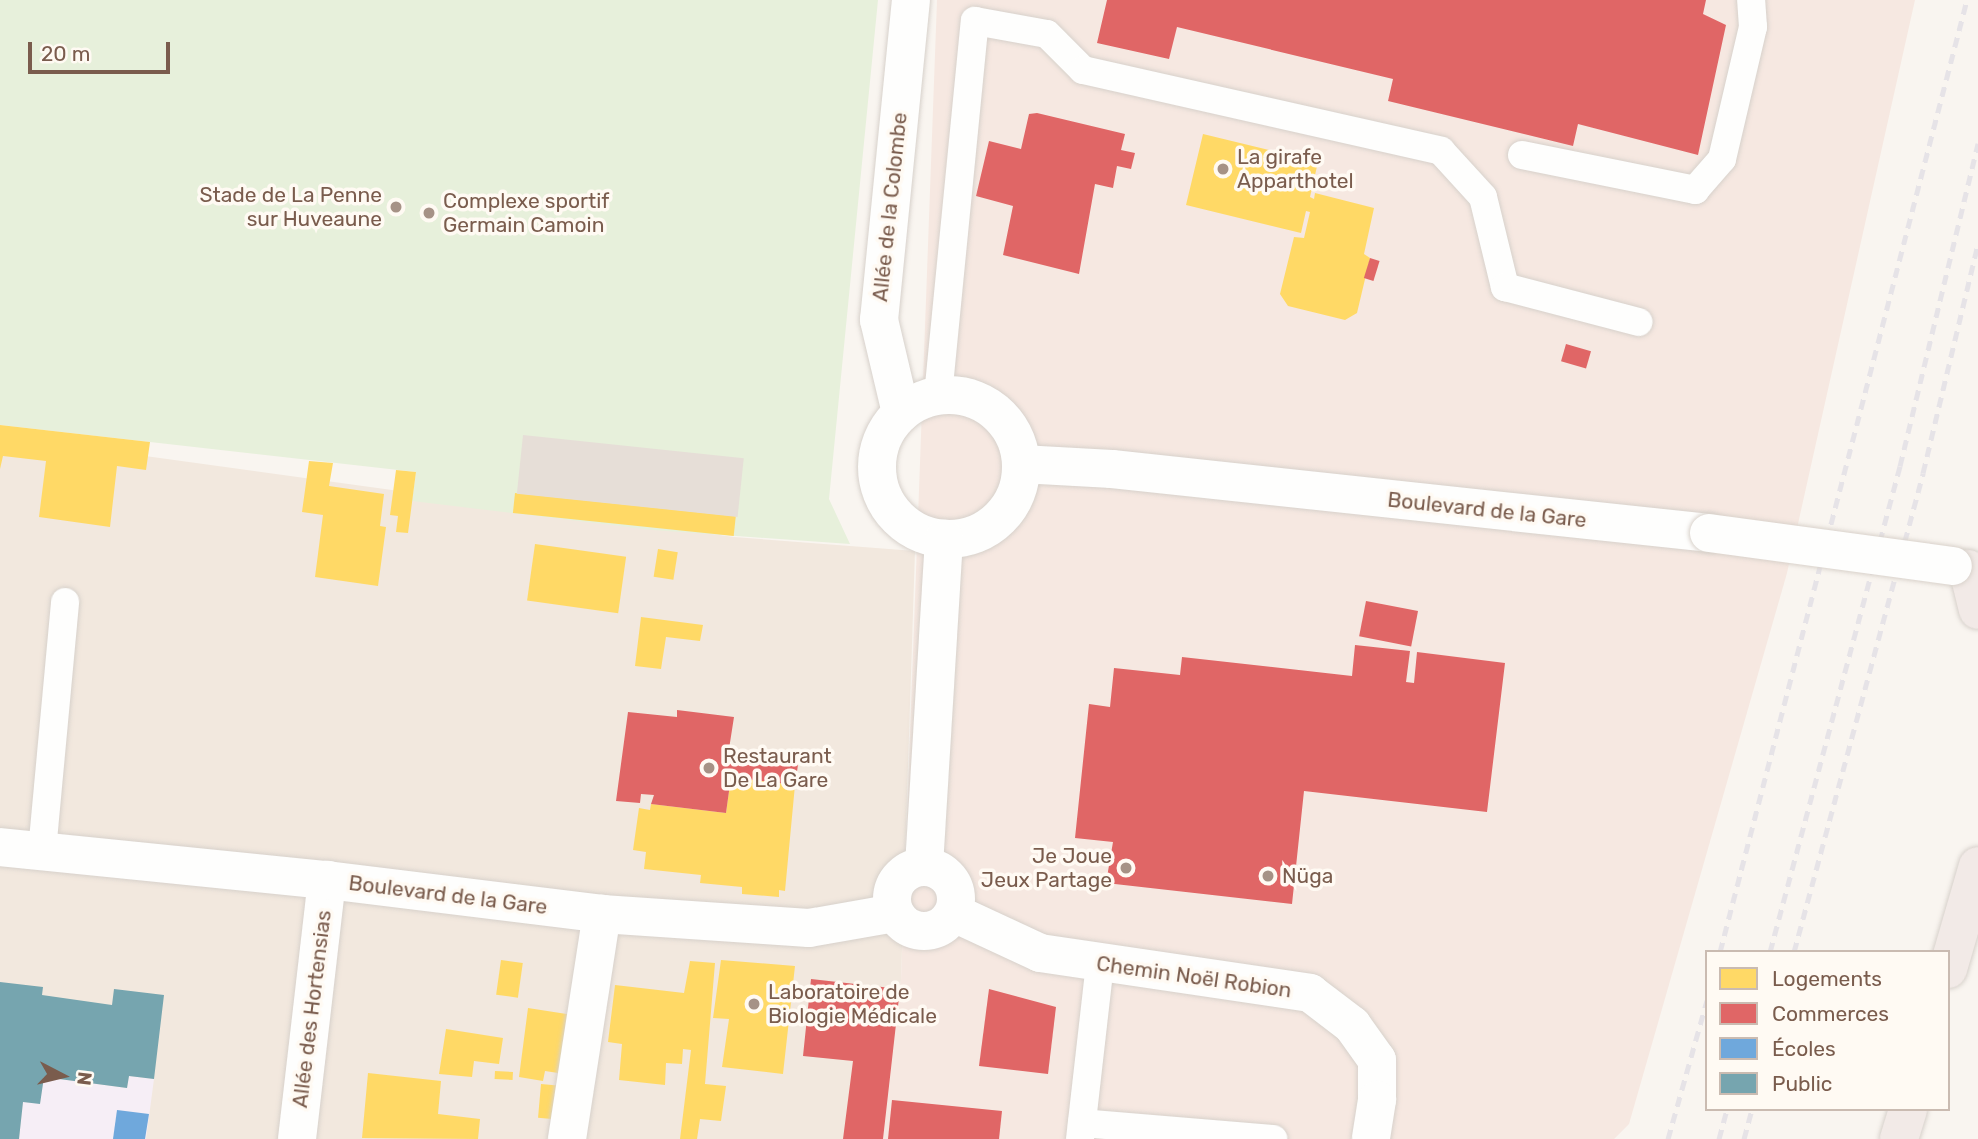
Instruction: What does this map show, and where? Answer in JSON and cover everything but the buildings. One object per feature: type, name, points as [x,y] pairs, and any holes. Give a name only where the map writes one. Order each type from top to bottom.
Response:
[{"type":"highway","points":[[1966,563],[1978,610]]},
{"type":"highway","points":[[1950,962],[1978,866]]},
{"type":"highway","points":[[1899,1139],[1907,1111]]},
{"type":"main road","name":"Allée de la Colombe","points":[[901,413],[880,320],[911,0]]},
{"type":"main road","points":[[939,396],[962,396],[985,404],[1003,420],[1016,441],[1021,464],[1018,488],[998,518],[968,537],[944,539],[920,534],[885,502],[877,479],[878,454],[886,432],[901,413],[939,396]]},
{"type":"main road","name":"Boulevard de la Gare","points":[[1021,464],[1112,469],[1966,563]]},
{"type":"main road","points":[[924,866],[944,539]]},
{"type":"main road","name":"Boulevard de la Gare","points":[[0,847],[327,880],[602,914],[809,928],[895,913]]},
{"type":"main road","points":[[924,866],[940,870],[952,882],[957,897],[954,913],[945,925],[917,931],[904,925],[895,913],[892,897],[897,881],[909,871],[924,866]]},
{"type":"main road","name":"Allée des Hortensias","points":[[297,1139],[327,880]]},
{"type":"main road","name":"Chemin Noël Robion","points":[[954,913],[1040,953],[1310,993],[1352,1025],[1377,1060],[1377,1100],[1371,1139]]},
{"type":"main road","points":[[567,1139],[602,914]]},
{"type":"lane","points":[[1522,155],[1695,190],[1722,159],[1753,27],[1751,0]]},
{"type":"lane","points":[[939,396],[975,21],[1047,34],[1083,70],[1441,151],[1483,197],[1505,287],[1638,322]]},
{"type":"lane","points":[[42,851],[65,602]]},
{"type":"lane","points":[[1100,964],[1081,1131],[1273,1139]]},
{"type":"shaded area","points":[[937,0],[1915,0],[1787,573],[1629,1124],[1614,1139],[883,1139],[901,980]]},
{"type":"shaded area","points":[[0,436],[734,537],[915,551],[901,980],[883,1139],[0,1139]]},
{"type":"shaded area","points":[[129,1076],[154,1079],[146,1139],[19,1139],[23,1102],[40,1103],[44,1077],[127,1088]]},
{"type":"green space","name":"Complexe sportif Germain Camoin","points":[[0,0],[878,0],[829,499],[850,544],[653,530],[412,501],[416,472],[0,425]]},
{"type":"railway","points":[[1721,950],[1967,0]]},
{"type":"railway","points":[[1771,950],[1900,466],[1978,143]]},
{"type":"railway","points":[[1795,950],[1923,473],[1978,244]]},
{"type":"railway","points":[[1668,1139],[1705,1007]]},
{"type":"railway","points":[[1719,1139],[1726,1111]]},
{"type":"railway","points":[[1744,1139],[1751,1111]]},
{"type":"place","name":"La girafe Apparthotel","points":[[1223,169]]},
{"type":"place","name":"Stade de La Penne sur Huveaune","points":[[396,207]]},
{"type":"place","name":"Complexe sportif Germain Camoin","points":[[429,213]]},
{"type":"place","name":"Restaurant De La Gare","points":[[709,768]]},
{"type":"place","name":"Je Joue Jeux Partage","points":[[1126,868]]},
{"type":"place","name":"Nüga","points":[[1268,876]]},
{"type":"place","name":"Laboratoire de Biologie Médicale","points":[[754,1004]]}]
